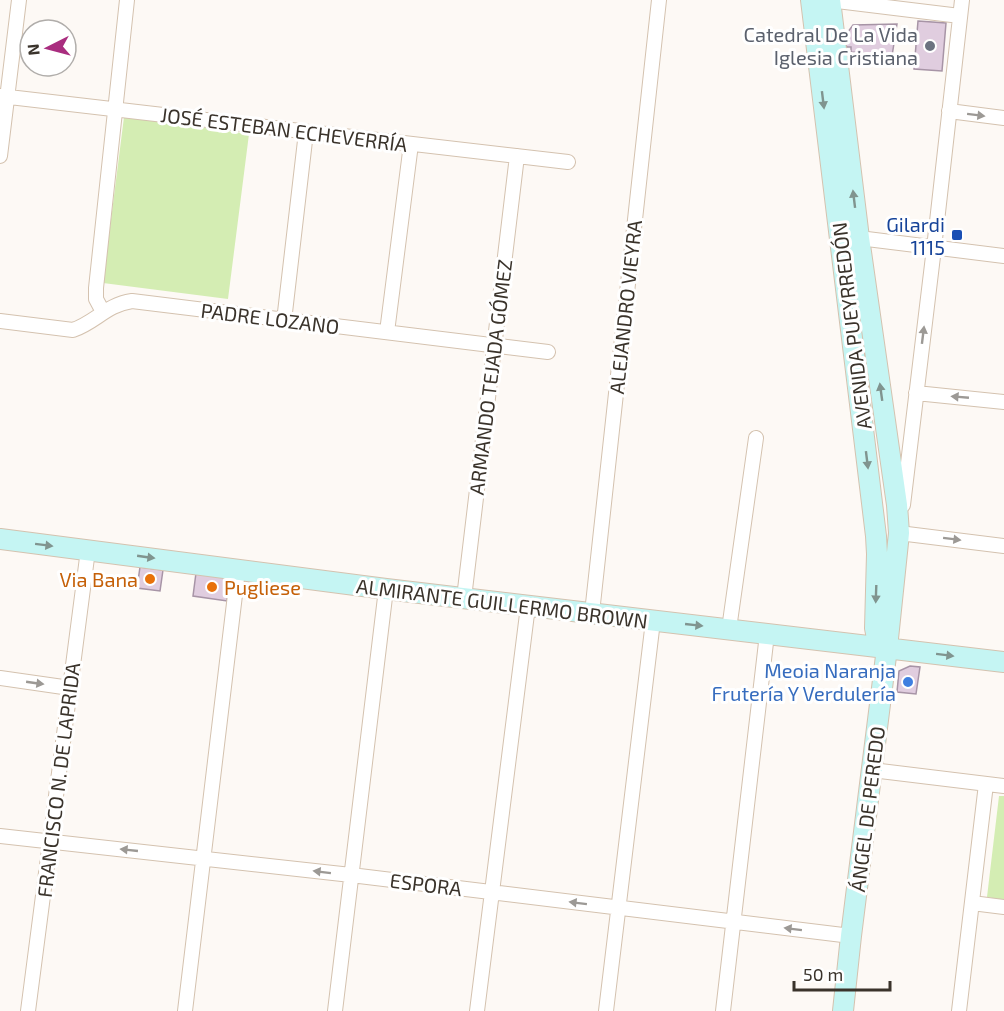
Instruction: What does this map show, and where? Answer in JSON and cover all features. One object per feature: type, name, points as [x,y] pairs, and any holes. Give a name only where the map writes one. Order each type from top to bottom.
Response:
[{"type":"main road","name":"AVENIDA PUEYRREDÓN","points":[[811,0],[897,505],[899,533]]},
{"type":"main road","name":"AVENIDA PUEYRREDÓN","points":[[830,0],[876,536],[875,628],[877,638],[887,648]]},
{"type":"main road","name":"ÁNGEL DE PEREDO","points":[[843,1011],[899,533]]},
{"type":"main road","name":"ALMIRANTE GUILLERMO BROWN","points":[[0,539],[386,589],[1004,662]]},
{"type":"street","points":[[0,156],[4,97],[19,0]]},
{"type":"street","points":[[103,312],[96,299],[96,288],[127,0]]},
{"type":"street","name":"ALEJANDRO VIEYRA","points":[[592,613],[659,0]]},
{"type":"street","points":[[830,0],[960,16]]},
{"type":"street","name":"ÁNGEL DE PEREDO","points":[[899,533],[962,0]]},
{"type":"street","name":"JOSÉ ESTEBAN ECHEVERRÍA","points":[[4,97],[568,162]]},
{"type":"street","points":[[949,111],[1004,118]]},
{"type":"street","points":[[284,321],[306,132]]},
{"type":"street","points":[[387,332],[411,144]]},
{"type":"street","name":"ARMANDO TEJADA GÓMEZ","points":[[464,598],[517,156]]},
{"type":"street","points":[[850,239],[1004,256]]},
{"type":"street","name":"PADRE LOZANO","points":[[0,321],[73,330],[83,327],[119,303],[132,301],[548,352]]},
{"type":"street","points":[[916,393],[1004,402]]},
{"type":"street","points":[[729,629],[756,438]]},
{"type":"street","points":[[899,533],[1004,546]]},
{"type":"street","name":"FRANCISCO N. DE LAPRIDA","points":[[28,1011],[88,550]]},
{"type":"street","points":[[186,1011],[238,570]]},
{"type":"street","points":[[335,1011],[386,589]]},
{"type":"street","points":[[477,1011],[528,606]]},
{"type":"street","points":[[606,1011],[653,621]]},
{"type":"street","points":[[723,1011],[767,634]]},
{"type":"street","points":[[0,678],[70,688]]},
{"type":"street","points":[[872,770],[1004,786]]},
{"type":"street","points":[[959,1011],[986,784]]},
{"type":"street","name":"ESPORA","points":[[0,836],[204,858],[851,936]]},
{"type":"street","points":[[972,903],[1004,907]]},
{"type":"green space","points":[[124,117],[249,134],[228,299],[103,283]]},
{"type":"green space","points":[[999,796],[1004,796],[1004,900],[987,897]]},
{"type":"building","name":"Catedral De La Vida Iglesia Cristiana","points":[[918,21],[946,23],[942,71],[914,69]]},
{"type":"building","points":[[897,24],[892,56],[851,52],[851,47],[847,47],[843,42],[842,35],[848,32],[853,25]]},
{"type":"building","name":"Via Bana","points":[[140,567],[163,570],[160,591],[137,588]]},
{"type":"building","name":"Pugliese","points":[[196,573],[230,577],[227,601],[193,596]]},
{"type":"building","name":"Meoia Naranja Frutería Y Verdulería","points":[[910,666],[920,667],[916,694],[897,692],[899,671]]},
{"type":"place","name":"Catedral De La Vida Iglesia Cristiana","points":[[930,46]]},
{"type":"place","name":"Gilardi 1115","points":[[957,235]]},
{"type":"place","name":"Via Bana","points":[[150,579]]},
{"type":"place","name":"Pugliese","points":[[212,587]]},
{"type":"place","name":"Meoia Naranja Frutería Y Verdulería","points":[[908,682]]}]
